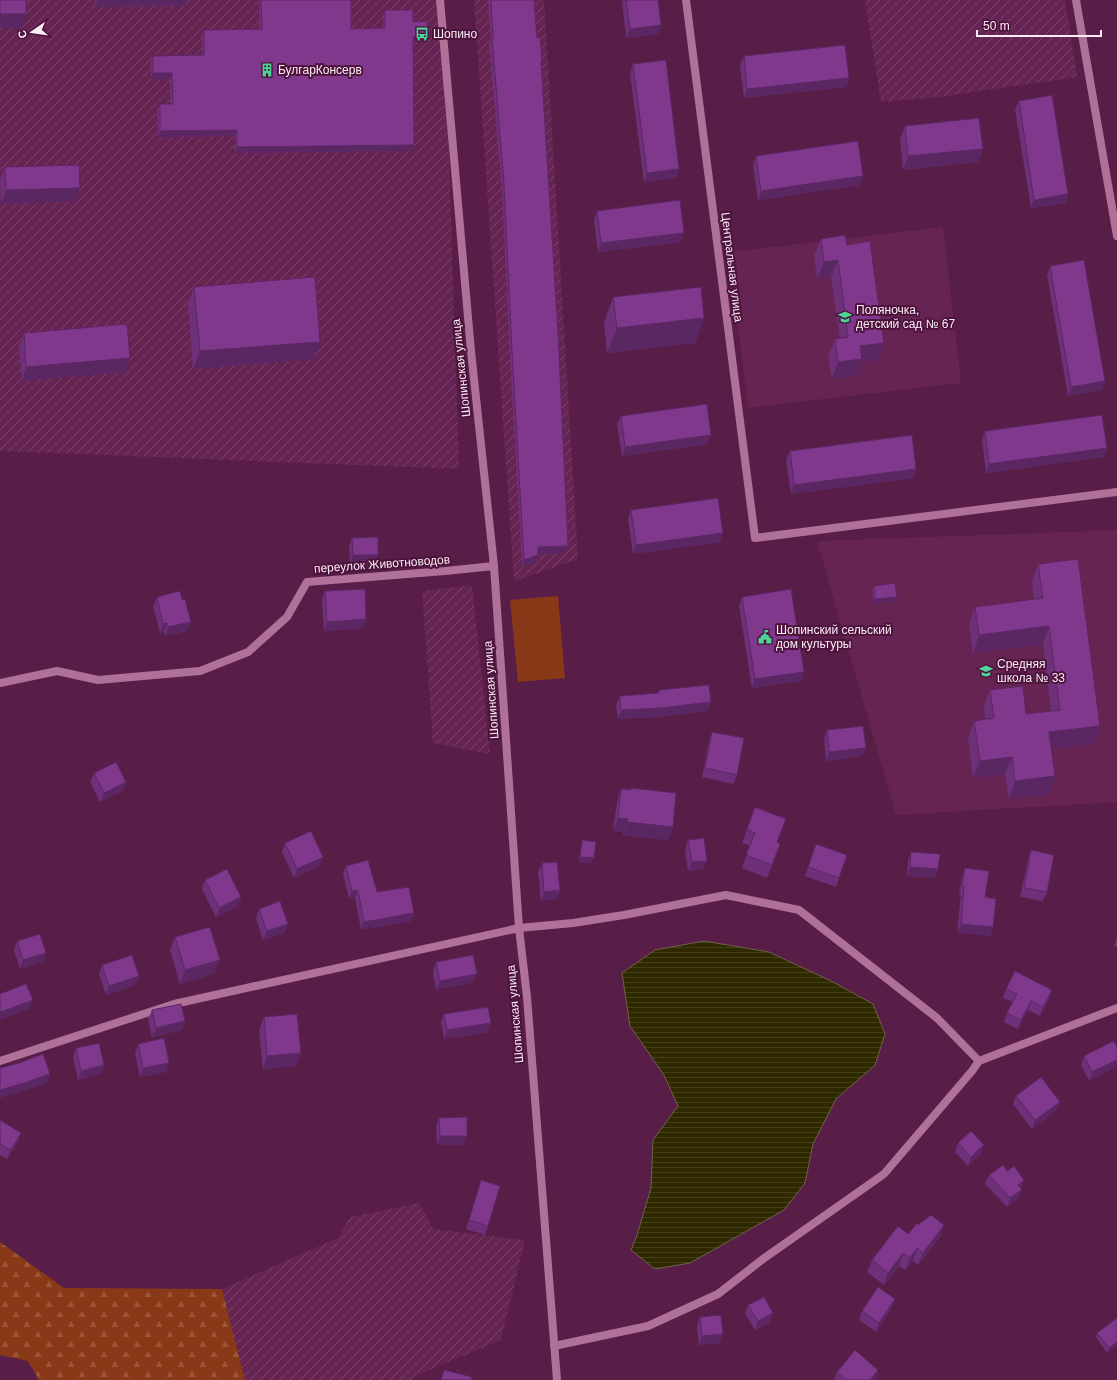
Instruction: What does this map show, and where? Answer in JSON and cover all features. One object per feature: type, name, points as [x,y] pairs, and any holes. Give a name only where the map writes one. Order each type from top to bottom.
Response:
[{"type":"street","name":"Шопинская улица","points":[[440,0],[471,351],[494,566],[519,928],[527,997],[557,1380]]},
{"type":"street","name":"Центральная улица","points":[[686,0],[755,538],[1117,492]]},
{"type":"street","points":[[1076,0],[1117,236]]},
{"type":"street","name":"переулок Животноводов","points":[[0,683],[58,671],[98,680],[200,672],[248,652],[287,617],[307,582],[494,566]]},
{"type":"street","points":[[0,1061],[174,1004],[519,928],[573,923],[624,915],[726,895],[799,910],[937,1018],[979,1061]]},
{"type":"street","points":[[554,1346],[648,1326],[718,1294],[763,1259],[884,1174],[979,1061],[1117,1008]]},
{"type":"shaded area","points":[[0,0],[444,0],[459,469],[0,451]]},
{"type":"shaded area","points":[[474,0],[544,0],[578,559],[514,581]]},
{"type":"shaded area","points":[[865,0],[1065,0],[1077,77],[940,97],[881,102]]},
{"type":"shaded area","name":"Поляночка, детский сад № 67","points":[[943,227],[961,383],[748,408],[729,252]]},
{"type":"shaded area","name":"Средняя школа № 33","points":[[1117,530],[1117,802],[896,815],[817,541]]},
{"type":"shaded area","points":[[472,585],[490,754],[433,743],[422,591]]},
{"type":"shaded area","points":[[704,941],[769,952],[833,982],[873,1004],[885,1034],[875,1065],[836,1099],[813,1144],[805,1183],[784,1210],[690,1263],[655,1269],[631,1250],[651,1188],[653,1140],[678,1106],[664,1075],[630,1026],[622,973],[655,950]]},
{"type":"shaded area","points":[[419,1203],[433,1229],[525,1240],[501,1340],[413,1377],[412,1380],[245,1380],[222,1289],[338,1238],[350,1217]]},
{"type":"green space","points":[[558,596],[565,678],[518,682],[510,600]]},
{"type":"green space","points":[[0,1242],[64,1288],[222,1289],[245,1380],[39,1380],[28,1361],[0,1355]]},
{"type":"building","points":[[0,0],[26,0],[26,14],[0,14]]},
{"type":"building","name":"БулгарКонсерв","points":[[261,0],[351,0],[351,29],[385,28],[385,10],[413,10],[413,22],[427,21],[428,36],[413,37],[414,145],[237,147],[237,130],[160,131],[160,104],[173,104],[172,73],[153,73],[153,56],[204,55],[204,30],[262,29]]},
{"type":"building","points":[[491,0],[534,0],[537,38],[540,37],[542,61],[558,331],[568,546],[538,547],[538,555],[524,560],[504,184],[492,38]]},
{"type":"building","points":[[626,0],[658,0],[661,25],[630,29]]},
{"type":"building","points":[[845,45],[849,78],[747,89],[744,56]]},
{"type":"building","points":[[666,60],[679,169],[647,173],[633,64]]},
{"type":"building","points":[[1052,95],[1068,194],[1034,200],[1019,101]]},
{"type":"building","points":[[979,118],[983,149],[908,156],[905,126]]},
{"type":"building","points":[[858,141],[863,176],[761,191],[756,156]]},
{"type":"building","points":[[79,165],[80,188],[6,190],[5,167]]},
{"type":"building","points":[[680,200],[684,233],[601,243],[597,211]]},
{"type":"building","points":[[845,235],[847,245],[870,241],[884,343],[860,346],[862,359],[838,362],[835,339],[848,337],[838,260],[824,262],[821,239]]},
{"type":"building","points":[[1084,260],[1105,381],[1071,387],[1050,266]]},
{"type":"building","points":[[315,277],[320,342],[200,351],[194,287]]},
{"type":"building","points":[[701,287],[704,318],[617,328],[613,297]]},
{"type":"building","points":[[127,324],[130,358],[26,367],[24,333]]},
{"type":"building","points":[[707,404],[711,435],[625,447],[621,416]]},
{"type":"building","points":[[1102,415],[1107,448],[989,464],[985,431]]},
{"type":"building","points":[[912,435],[916,469],[794,485],[790,451]]},
{"type":"building","points":[[718,498],[723,533],[636,545],[631,510]]},
{"type":"building","points":[[378,537],[378,555],[353,555],[352,538]]},
{"type":"building","points":[[1078,559],[1100,726],[1049,732],[1055,776],[1015,781],[1012,757],[980,761],[974,721],[994,718],[990,690],[1023,686],[1026,714],[1060,710],[1049,626],[979,635],[975,607],[1043,598],[1038,564]]},
{"type":"building","points":[[895,583],[897,597],[875,599],[874,586]]},
{"type":"building","points":[[365,589],[366,619],[327,622],[325,591]]},
{"type":"building","points":[[791,589],[804,672],[755,679],[742,597]]},
{"type":"building","points":[[180,591],[182,600],[185,599],[191,622],[168,627],[167,623],[163,624],[157,597]]},
{"type":"building","points":[[709,685],[711,702],[661,708],[621,710],[620,696],[659,693],[659,690]]},
{"type":"building","points":[[863,726],[866,748],[829,752],[827,730]]},
{"type":"building","points":[[712,732],[744,738],[737,775],[705,768]]},
{"type":"building","points":[[116,762],[126,782],[104,793],[94,773]]},
{"type":"building","points":[[631,788],[676,793],[673,827],[627,822],[628,819],[618,818],[621,789],[631,790]]},
{"type":"building","points":[[755,807],[786,819],[777,842],[780,844],[772,865],[746,855],[755,833],[747,829]]},
{"type":"building","points":[[311,831],[323,857],[297,869],[285,843]]},
{"type":"building","points":[[704,838],[707,861],[692,862],[688,840]]},
{"type":"building","points":[[582,840],[596,842],[594,858],[580,857]]},
{"type":"building","points":[[816,844],[847,855],[839,878],[808,867]]},
{"type":"building","points":[[1031,850],[1054,855],[1047,892],[1024,888]]},
{"type":"building","points":[[911,852],[940,854],[938,869],[910,867]]},
{"type":"building","points":[[368,860],[377,892],[409,887],[414,913],[364,922],[358,890],[352,891],[346,866]]},
{"type":"building","points":[[557,862],[560,890],[544,892],[542,863]]},
{"type":"building","points":[[965,868],[989,871],[985,897],[996,899],[993,927],[961,924],[964,886],[962,886]]},
{"type":"building","points":[[227,869],[241,897],[219,908],[205,880]]},
{"type":"building","points":[[280,901],[288,924],[267,931],[259,909]]},
{"type":"building","points":[[210,927],[220,960],[185,970],[175,937]]},
{"type":"building","points":[[40,934],[46,953],[23,960],[17,941]]},
{"type":"building","points":[[132,955],[139,976],[109,986],[102,965]]},
{"type":"building","points":[[473,955],[477,974],[440,981],[436,962]]},
{"type":"building","points":[[1015,971],[1052,990],[1043,1007],[1031,1001],[1021,1020],[1007,1013],[1017,994],[1006,989]]},
{"type":"building","points":[[26,984],[33,1000],[1,1012],[0,994]]},
{"type":"building","points":[[181,1004],[185,1021],[156,1028],[152,1010]]},
{"type":"building","points":[[488,1007],[491,1023],[447,1030],[444,1014]]},
{"type":"building","points":[[297,1014],[301,1053],[267,1056],[264,1017]]},
{"type":"building","points":[[164,1038],[169,1063],[143,1068],[138,1044]]},
{"type":"building","points":[[1114,1041],[1117,1047],[1117,1060],[1092,1072],[1084,1056]]},
{"type":"building","points":[[99,1043],[104,1065],[81,1071],[76,1048]]},
{"type":"building","points":[[43,1054],[50,1074],[0,1090],[0,1068]]},
{"type":"building","points":[[1041,1077],[1060,1102],[1035,1120],[1016,1096]]},
{"type":"building","points":[[467,1117],[467,1136],[440,1136],[439,1118]]},
{"type":"building","points":[[0,1120],[21,1133],[11,1150],[0,1144]]},
{"type":"building","points":[[971,1131],[984,1145],[971,1157],[958,1143]]},
{"type":"building","points":[[1003,1165],[1007,1171],[1014,1166],[1024,1180],[1018,1185],[1022,1190],[1010,1198],[989,1175]]},
{"type":"building","points":[[481,1180],[500,1186],[488,1226],[469,1220]]},
{"type":"building","points":[[931,1215],[944,1225],[923,1253],[917,1248],[910,1258],[903,1253],[888,1273],[872,1260],[898,1226],[908,1234],[917,1223],[918,1225]]},
{"type":"building","points":[[878,1287],[895,1299],[879,1323],[862,1311]]},
{"type":"building","points":[[764,1297],[773,1313],[758,1321],[748,1305]]},
{"type":"building","points":[[721,1315],[723,1334],[702,1336],[700,1317]]},
{"type":"building","points":[[1117,1318],[1117,1342],[1109,1348],[1097,1333]]},
{"type":"building","points":[[855,1350],[878,1370],[870,1380],[846,1380],[837,1372]]},
{"type":"building","points":[[444,1370],[472,1377],[471,1380],[441,1380]]},
{"type":"place","name":"Шопино","points":[[422,34]]},
{"type":"place","name":"БулгарКонсерв","points":[[267,70]]},
{"type":"place","name":"Поляночка, детский сад № 67","points":[[845,317]]},
{"type":"place","name":"Шопинский сельский дом культуры","points":[[765,637]]},
{"type":"place","name":"Средняя школа № 33","points":[[986,671]]}]
